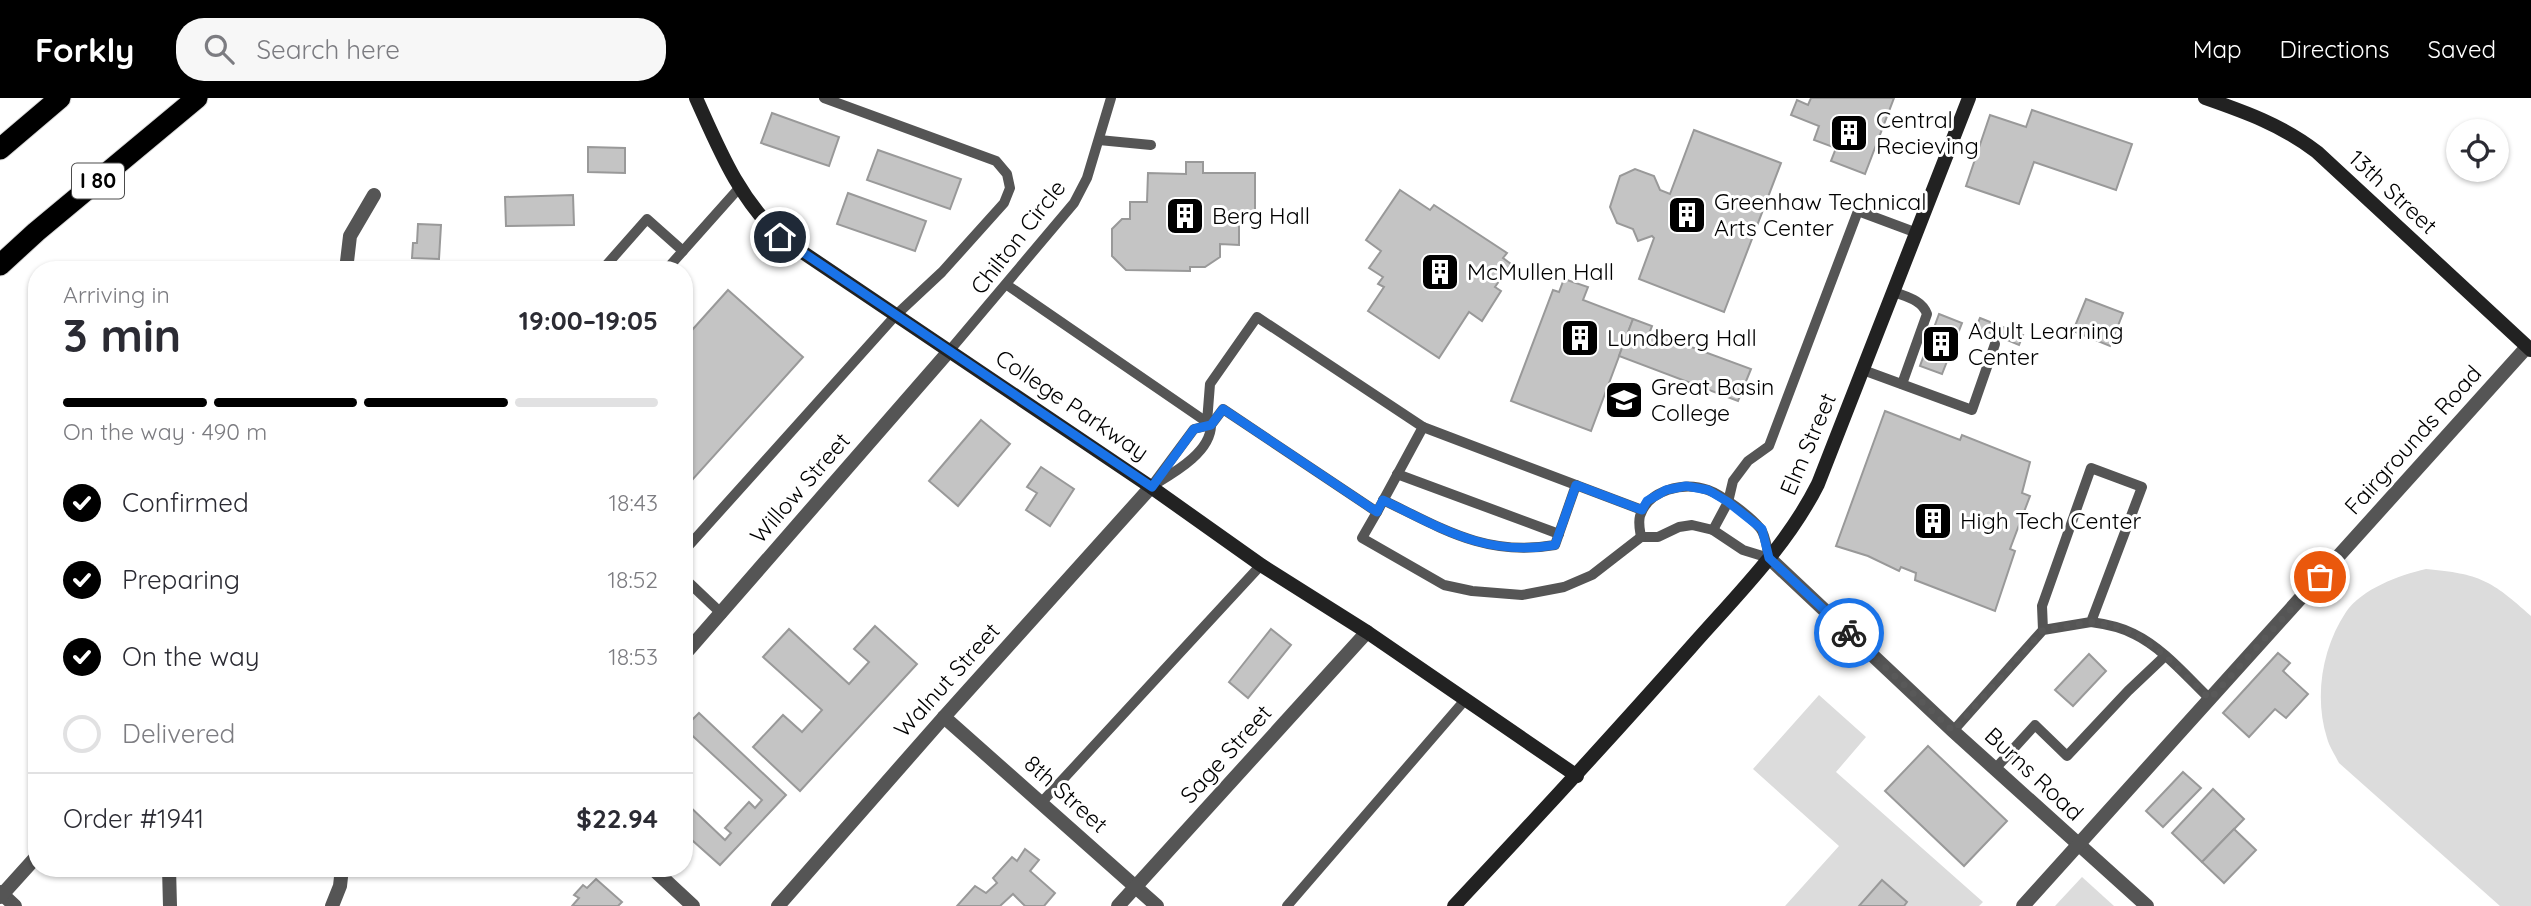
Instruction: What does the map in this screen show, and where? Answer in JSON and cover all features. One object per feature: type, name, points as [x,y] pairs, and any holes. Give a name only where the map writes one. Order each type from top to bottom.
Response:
[{"type":"highway","points":[[0,149],[60,98]]},
{"type":"highway","name":"I 80","points":[[0,265],[197,98]]},
{"type":"street","name":"Elm Street","points":[[1454,906],[1577,776],[1769,558],[1805,511],[1818,484],[1969,98]]},
{"type":"street","name":"13th Street","points":[[2205,98],[2258,116],[2294,134],[2529,349]]},
{"type":"street","name":"College Parkway","points":[[700,99],[728,169],[758,215],[780,237],[1152,487],[1261,565],[1367,632],[1577,776]]},
{"type":"street","points":[[347,261],[350,236],[374,195]]},
{"type":"street","name":"Fairgrounds Road","points":[[2023,906],[2529,349]]},
{"type":"street","name":"Willow Street","points":[[693,645],[950,350]]},
{"type":"street","name":"Walnut Street","points":[[778,906],[1152,487]]},
{"type":"street","name":"Burns Road","points":[[1769,558],[1953,731],[2147,906]]},
{"type":"street","name":"Sage Street","points":[[1118,906],[1367,632]]},
{"type":"street","name":"8th Street","points":[[944,717],[1157,906]]},
{"type":"street","points":[[15,906],[1,895],[28,866]]},
{"type":"street","points":[[169,877],[170,906]]},
{"type":"street","points":[[332,906],[341,886],[342,877]]},
{"type":"street","points":[[662,877],[694,906]]},
{"type":"lane","points":[[693,541],[896,315],[942,272],[1004,204],[1010,188],[1007,174],[996,161],[824,98]]},
{"type":"lane","name":"Chilton Circle","points":[[950,350],[1073,203],[1087,178],[1111,98]]},
{"type":"lane","points":[[1099,140],[1151,145]]},
{"type":"lane","points":[[674,261],[740,187]]},
{"type":"lane","points":[[1713,530],[1728,502],[1733,481],[1748,461],[1769,446],[1858,211],[1917,233]]},
{"type":"lane","points":[[610,261],[647,219],[683,250]]},
{"type":"lane","points":[[1006,285],[1209,424]]},
{"type":"lane","points":[[1894,292],[1918,302],[1927,314],[1902,384]]},
{"type":"lane","points":[[1152,487],[1187,465],[1211,435],[1210,384],[1257,317],[1423,427],[1642,510]]},
{"type":"lane","points":[[1863,370],[1972,410],[1995,344]]},
{"type":"lane","points":[[1152,487],[1194,429],[1209,424],[1223,409],[1377,512]]},
{"type":"lane","points":[[1423,427],[1362,538],[1444,585],[1472,591],[1522,595],[1564,587],[1592,575],[1641,537],[1658,537],[1679,527],[1692,525],[1713,530],[1744,550],[1769,558]]},
{"type":"lane","points":[[2043,630],[2042,606],[2091,468],[2142,486],[2091,622]]},
{"type":"lane","points":[[1398,474],[1559,534]]},
{"type":"lane","points":[[1383,500],[1466,540],[1499,547],[1540,547],[1555,545],[1576,485]]},
{"type":"lane","points":[[1641,537],[1639,519],[1647,501],[1666,490],[1686,486],[1708,490],[1762,529],[1769,558]]},
{"type":"lane","points":[[1041,803],[1261,565]]},
{"type":"lane","points":[[693,587],[722,614]]},
{"type":"lane","points":[[1953,731],[2043,630],[2091,622],[2115,626],[2136,634],[2165,656],[2210,699]]},
{"type":"lane","points":[[1995,769],[2035,725],[2067,756],[2165,656]]},
{"type":"lane","points":[[1287,906],[1465,700]]},
{"type":"shaded area","points":[[2426,569],[2460,573],[2484,581],[2505,594],[2531,616],[2531,906],[2500,906],[2339,763],[2328,741],[2323,722],[2321,690],[2326,657],[2338,626],[2346,612],[2361,596],[2393,579]]},
{"type":"shaded area","points":[[1819,695],[1866,737],[1836,772],[1983,902],[1979,906],[1785,906],[1839,846],[1753,769]]},
{"type":"shaded area","points":[[2082,877],[2114,906],[2055,906]]},
{"type":"building","name":"Central Recieving","points":[[1811,98],[1894,98],[1865,174],[1831,161],[1836,148],[1814,140],[1819,126],[1791,115],[1797,100],[1808,105]]},
{"type":"building","points":[[2032,110],[2132,144],[2116,190],[2034,162],[2019,204],[1966,186],[1990,115],[2026,127]]},
{"type":"building","points":[[772,113],[839,137],[829,166],[761,143]]},
{"type":"building","name":"Greenhaw Technical Arts Center","points":[[1694,130],[1781,163],[1724,312],[1639,279],[1654,238],[1652,236],[1638,241],[1633,229],[1617,223],[1610,207],[1620,176],[1635,169],[1654,176],[1660,190],[1670,194]]},
{"type":"building","points":[[588,147],[625,148],[625,173],[588,172]]},
{"type":"building","points":[[878,150],[961,179],[950,209],[867,180]]},
{"type":"building","name":"Berg Hall","points":[[1186,162],[1203,162],[1203,173],[1255,173],[1255,212],[1239,212],[1239,245],[1220,244],[1220,257],[1205,267],[1190,267],[1190,271],[1126,270],[1112,256],[1112,229],[1122,219],[1130,219],[1130,202],[1147,202],[1148,173],[1186,174]]},
{"type":"building","name":"McMullen Hall","points":[[1400,190],[1430,210],[1434,205],[1507,253],[1503,258],[1511,264],[1495,287],[1501,291],[1482,321],[1469,312],[1439,358],[1368,311],[1384,287],[1378,284],[1383,277],[1369,268],[1381,251],[1366,240]]},
{"type":"building","points":[[848,193],[926,221],[915,251],[837,224]]},
{"type":"building","points":[[573,195],[574,225],[506,226],[505,197]]},
{"type":"building","points":[[418,224],[441,225],[439,259],[412,258],[413,243],[417,243]]},
{"type":"building","name":"Lundberg Hall","points":[[1564,279],[1588,287],[1583,300],[1633,319],[1591,431],[1511,401],[1553,290],[1559,292]]},
{"type":"building","points":[[728,290],[803,357],[693,479],[693,329]]},
{"type":"building","points":[[2086,299],[2123,313],[2110,346],[2073,331]]},
{"type":"building","name":"Adult Learning Center","points":[[1939,314],[1962,323],[1942,374],[1920,366]]},
{"type":"building","points":[[1980,318],[2023,335],[2019,345],[1976,327]]},
{"type":"building","points":[[1633,319],[1652,326],[1649,334],[1656,334],[1751,369],[1738,401],[1619,356]]},
{"type":"building","name":"High Tech Center","points":[[1885,411],[1960,440],[1962,435],[2030,462],[2022,493],[2030,496],[2010,549],[2015,551],[1995,611],[1915,580],[1916,573],[1901,567],[1899,571],[1868,556],[1836,546]]},
{"type":"building","points":[[981,420],[1010,444],[958,506],[929,481]]},
{"type":"building","points":[[1041,467],[1074,489],[1050,526],[1026,510],[1037,493],[1027,487]]},
{"type":"building","points":[[875,626],[917,664],[800,791],[753,747],[783,715],[802,732],[822,710],[763,657],[789,629],[849,684],[869,662],[854,649]]},
{"type":"building","points":[[1271,629],[1291,645],[1248,698],[1229,682]]},
{"type":"building","points":[[2278,653],[2290,663],[2283,671],[2308,694],[2286,718],[2275,709],[2249,737],[2223,713]]},
{"type":"building","points":[[2089,654],[2106,671],[2073,706],[2055,690]]},
{"type":"building","points":[[699,713],[786,795],[720,865],[693,841],[693,810],[725,840],[731,833],[725,828],[749,802],[755,808],[762,800],[693,736],[693,719]]},
{"type":"building","points":[[1928,746],[2007,821],[1964,866],[1885,791]]},
{"type":"building","points":[[2183,772],[2201,788],[2163,827],[2146,811]]},
{"type":"building","points":[[2213,789],[2244,819],[2202,862],[2172,833]]},
{"type":"building","points":[[2234,829],[2256,850],[2224,883],[2202,862]]},
{"type":"building","points":[[1025,849],[1039,860],[1030,871],[1055,893],[1044,906],[1025,906],[1013,894],[1000,906],[957,906],[975,886],[986,893],[997,883],[993,878],[1012,857],[1017,861]]},
{"type":"building","points":[[596,879],[622,902],[618,906],[572,906],[579,898],[574,895],[583,885],[587,888]]},
{"type":"building","points":[[1882,880],[1907,902],[1904,906],[1859,906]]},
{"type":"way so far","points":[[1849,633],[1953,731],[2043,630],[2091,622],[2115,626],[2136,634],[2165,656],[2210,699],[2320,577]]},
{"type":"place","name":"Central Recieving","points":[[1849,133]]},
{"type":"place","name":"Greenhaw Technical Arts Center","points":[[1687,215]]},
{"type":"place","name":"Berg Hall","points":[[1185,216]]},
{"type":"place","name":"McMullen Hall","points":[[1440,272]]},
{"type":"place","name":"Lundberg Hall","points":[[1580,338]]},
{"type":"place","name":"Adult Learning Center","points":[[1941,344]]},
{"type":"place","name":"Great Basin College","points":[[1624,400]]},
{"type":"place","name":"High Tech Center","points":[[1933,521]]},
{"type":"route","points":[[780,237],[1152,487],[1194,429],[1211,425],[1223,409],[1377,512],[1383,500],[1466,540],[1499,547],[1555,545],[1576,485],[1642,510],[1647,501],[1666,490],[1686,486],[1708,490],[1762,529],[1769,558],[1849,633]]}]
